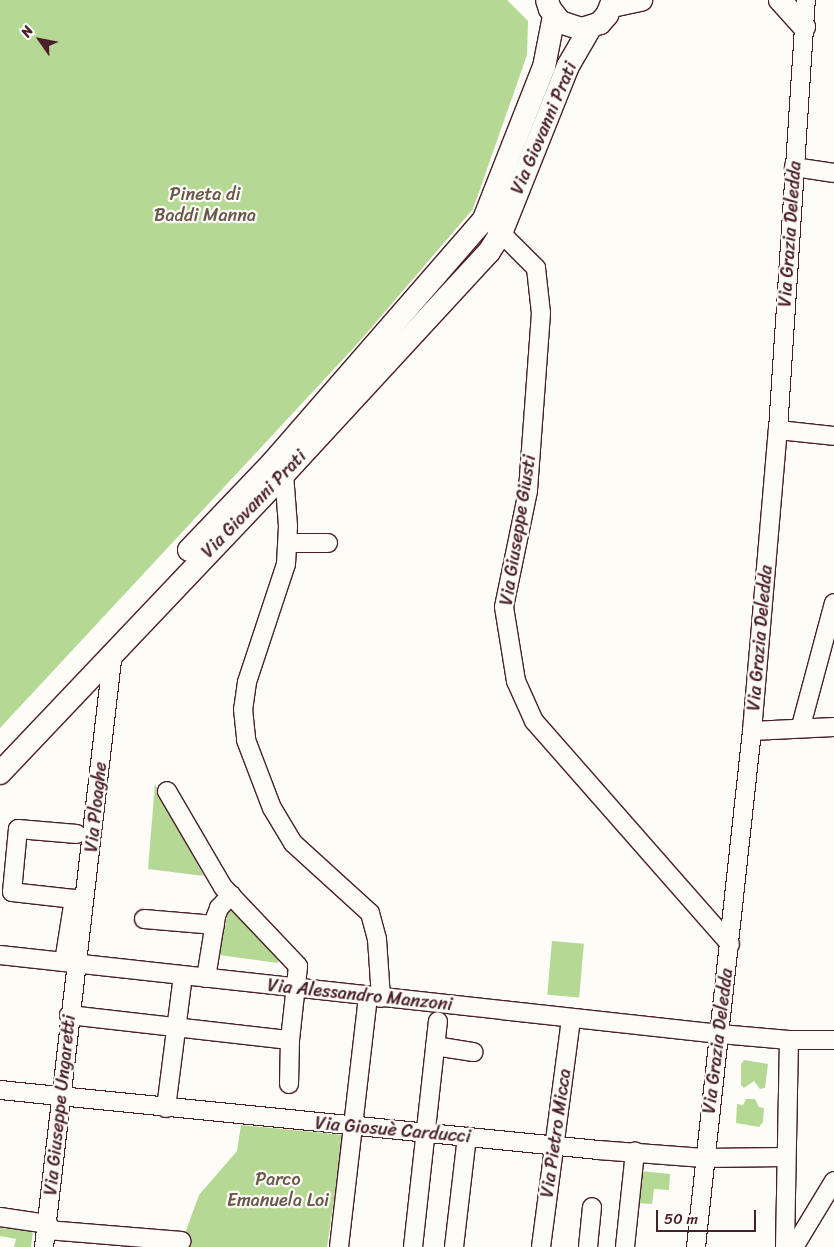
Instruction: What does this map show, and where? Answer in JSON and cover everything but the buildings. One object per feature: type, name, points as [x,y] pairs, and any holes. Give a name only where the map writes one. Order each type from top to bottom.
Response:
[{"type":"main road","points":[[612,3],[641,0]]},
{"type":"main road","points":[[780,0],[804,27]]},
{"type":"main road","name":"Via Giovanni Prati","points":[[0,754],[493,225],[568,66],[590,28],[607,15],[612,3]]},
{"type":"main road","points":[[551,8],[567,26],[590,28]]},
{"type":"main road","name":"Via Giovanni Prati","points":[[0,772],[284,474],[489,252],[493,225],[544,66],[551,8]]},
{"type":"street","name":"Via Grazia Deledda","points":[[795,0],[804,27]]},
{"type":"street","name":"Via Grazia Deledda","points":[[696,1247],[704,1158],[720,1034],[752,731],[778,430],[806,0]]},
{"type":"street","points":[[794,167],[834,173]]},
{"type":"street","name":"Via Giuseppe Giusti","points":[[493,225],[536,268],[541,313],[528,491],[504,607],[516,681],[534,721],[730,944]]},
{"type":"street","points":[[778,430],[834,436]]},
{"type":"street","points":[[284,474],[288,543],[286,564],[247,682],[243,709],[246,740],[272,808],[293,843],[370,913],[377,939],[374,997],[353,1127],[339,1247]]},
{"type":"street","points":[[288,543],[328,543]]},
{"type":"street","points":[[801,726],[834,603]]},
{"type":"street","name":"Via Ploaghe","points":[[70,962],[113,652]]},
{"type":"street","points":[[752,731],[801,726],[834,727]]},
{"type":"street","points":[[167,791],[231,895],[298,966],[290,1040],[289,1084]]},
{"type":"street","points":[[70,962],[74,898],[12,892],[18,829],[77,834]]},
{"type":"street","points":[[206,978],[219,908],[231,895]]},
{"type":"street","points":[[144,919],[215,924]]},
{"type":"street","name":"Via Alessandro Manzoni","points":[[0,955],[720,1034],[789,1040],[834,1040]]},
{"type":"street","name":"Via Giuseppe Ungaretti","points":[[46,1234],[63,1098],[69,1015],[70,962]]},
{"type":"street","points":[[166,1108],[183,976]]},
{"type":"street","points":[[69,1015],[290,1040]]},
{"type":"street","name":"Via Pietro Micca","points":[[541,1247],[571,1018]]},
{"type":"street","points":[[413,1247],[438,1022]]},
{"type":"street","points":[[785,1247],[789,1040]]},
{"type":"street","points":[[435,1046],[474,1052]]},
{"type":"street","name":"Via Giosuè Carducci","points":[[0,1090],[353,1127],[704,1158],[786,1157]]},
{"type":"street","points":[[454,1247],[467,1137]]},
{"type":"street","points":[[625,1247],[635,1152]]},
{"type":"street","points":[[794,1247],[834,1181]]},
{"type":"street","points":[[588,1247],[592,1207]]},
{"type":"street","points":[[0,1217],[46,1234],[182,1240]]},
{"type":"green space","name":"Pineta di Baddi Manna","points":[[0,0],[507,0],[528,21],[527,55],[473,209],[359,342],[0,728]]},
{"type":"green space","points":[[155,784],[204,876],[148,869]]},
{"type":"green space","points":[[232,910],[279,957],[278,963],[219,955],[228,912]]},
{"type":"green space","points":[[552,941],[584,944],[579,998],[547,995]]},
{"type":"green space","points":[[744,1060],[768,1064],[765,1088],[760,1089],[754,1081],[744,1088],[741,1085],[741,1064]]},
{"type":"green space","points":[[746,1099],[755,1099],[759,1107],[764,1108],[763,1122],[759,1127],[736,1123],[737,1104],[743,1105]]},
{"type":"green space","name":"Parco Emanuela Loi","points":[[241,1125],[344,1135],[327,1247],[180,1247],[199,1195],[237,1151]]},
{"type":"green space","points":[[641,1171],[670,1174],[669,1190],[654,1189],[652,1204],[637,1203]]},
{"type":"green space","points":[[0,1228],[33,1231],[31,1247],[14,1247],[16,1239],[0,1236]]}]
